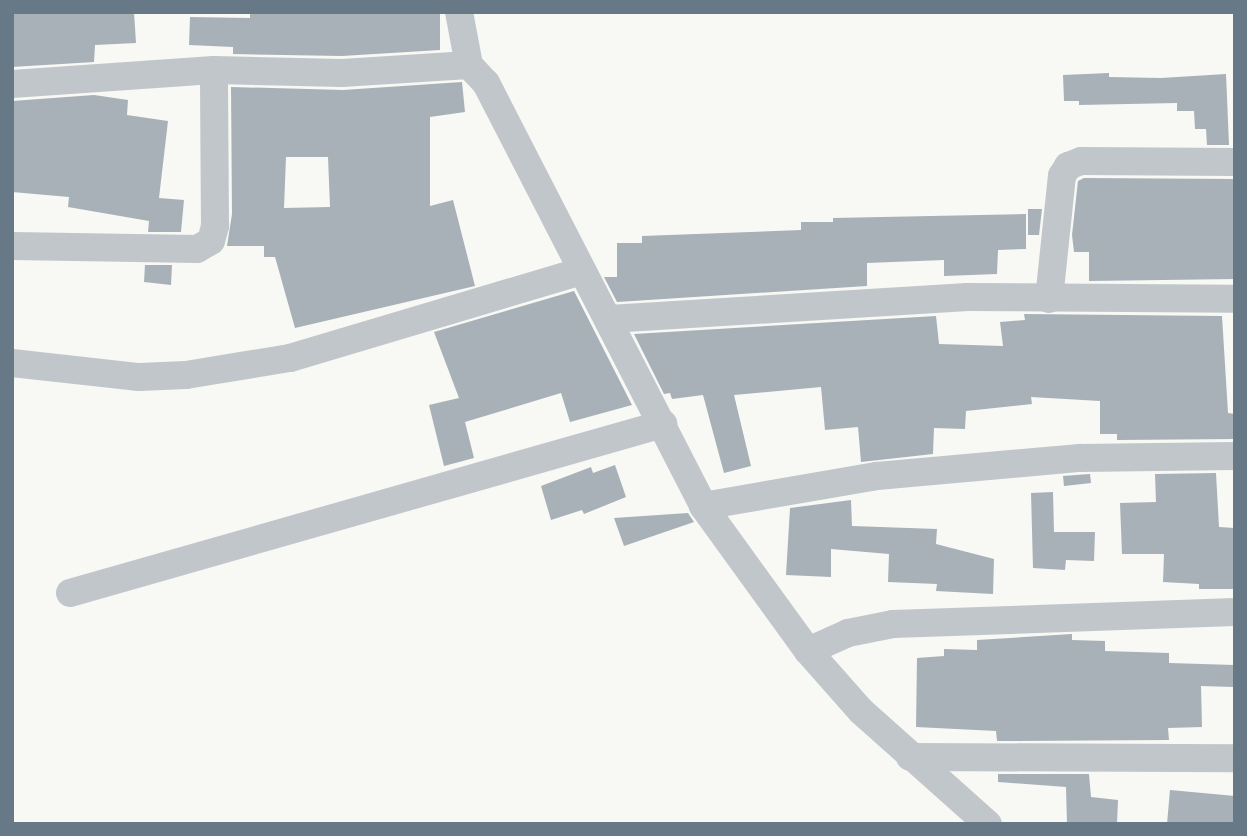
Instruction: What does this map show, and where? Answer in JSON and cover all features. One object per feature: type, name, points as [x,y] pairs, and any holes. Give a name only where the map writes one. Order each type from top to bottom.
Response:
[{"type":"street","points":[[459,12],[469,65],[486,83],[703,506],[808,651],[910,757],[988,824]]},
{"type":"street","points":[[12,84],[214,70],[342,73],[469,65]]},
{"type":"street","points":[[12,246],[197,249],[211,241],[215,226],[214,70]]},
{"type":"street","points":[[1049,299],[1062,176],[1068,166],[1082,161],[1235,162]]},
{"type":"street","points":[[12,363],[139,377],[186,375],[290,358],[410,318],[582,271]]},
{"type":"street","points":[[608,319],[967,297],[1235,299]]},
{"type":"street","points":[[70,593],[663,424]]},
{"type":"street","points":[[703,506],[877,477],[1080,458],[1235,456]]},
{"type":"street","points":[[808,651],[848,633],[893,624],[1235,612]]},
{"type":"street","points":[[910,757],[1235,758]]},
{"type":"building","points":[[12,12],[134,12],[136,43],[95,45],[94,62],[12,67]]},
{"type":"building","points":[[250,12],[440,12],[440,50],[342,56],[233,54],[233,47],[189,45],[190,17],[250,18]]},
{"type":"building","points":[[1109,73],[1109,77],[1161,78],[1226,74],[1229,145],[1207,145],[1206,129],[1195,129],[1194,111],[1177,111],[1177,103],[1079,105],[1079,101],[1064,101],[1063,75]]},
{"type":"building","points":[[462,82],[465,112],[430,117],[430,206],[453,200],[475,286],[295,328],[275,257],[264,257],[264,246],[227,246],[232,214],[231,87],[343,90]],"holes":[[[286,157],[328,157],[330,207],[284,208]]]},
{"type":"building","points":[[94,95],[128,100],[127,115],[168,121],[159,198],[184,200],[181,232],[148,232],[149,221],[68,207],[69,197],[12,192],[12,101]]},
{"type":"building","points":[[1084,178],[1235,179],[1235,279],[1089,281],[1089,252],[1074,252],[1072,235],[1078,181]]},
{"type":"building","points":[[1028,209],[1042,209],[1039,235],[1028,235]]},
{"type":"building","points":[[1026,214],[1026,249],[998,250],[997,274],[944,276],[944,260],[867,263],[867,286],[617,302],[604,277],[617,277],[617,243],[642,243],[642,236],[801,230],[801,222],[833,222],[833,218]]},
{"type":"building","points":[[145,265],[172,265],[171,285],[144,282]]},
{"type":"building","points":[[574,291],[632,405],[570,422],[561,393],[465,422],[474,458],[444,466],[429,405],[459,398],[434,332]]},
{"type":"building","points":[[1024,314],[1222,316],[1228,413],[1235,414],[1235,439],[1117,440],[1117,434],[1100,434],[1100,401],[1031,397],[1032,404],[966,411],[965,429],[934,428],[933,454],[861,462],[858,427],[825,430],[821,387],[734,395],[751,466],[724,473],[703,395],[672,399],[670,393],[664,394],[634,334],[936,316],[939,344],[1003,346],[1000,322],[1025,320]]},
{"type":"building","points":[[615,465],[626,497],[584,514],[582,510],[551,520],[541,486],[591,467],[593,473]]},
{"type":"building","points":[[1216,473],[1219,527],[1235,528],[1235,589],[1199,589],[1199,584],[1163,582],[1164,554],[1122,554],[1120,503],[1156,502],[1155,474]]},
{"type":"building","points":[[1090,474],[1091,483],[1064,486],[1063,476]]},
{"type":"building","points":[[1053,492],[1054,532],[1095,532],[1094,561],[1066,560],[1065,570],[1033,568],[1031,493]]},
{"type":"building","points":[[851,500],[852,526],[937,529],[936,544],[994,559],[993,594],[936,591],[937,584],[888,582],[889,554],[831,549],[831,577],[786,575],[790,508]]},
{"type":"building","points":[[688,513],[694,522],[624,546],[614,518]]},
{"type":"building","points":[[1072,634],[1072,640],[1105,641],[1105,651],[1169,653],[1169,663],[1234,665],[1233,687],[1201,686],[1202,727],[1168,728],[1169,740],[997,741],[996,731],[916,727],[917,658],[944,656],[944,649],[977,650],[977,640]]},
{"type":"building","points":[[998,774],[1089,774],[1091,797],[1118,800],[1117,824],[1067,824],[1066,787],[998,782]]},
{"type":"building","points":[[1170,790],[1235,796],[1235,824],[1167,824]]}]
